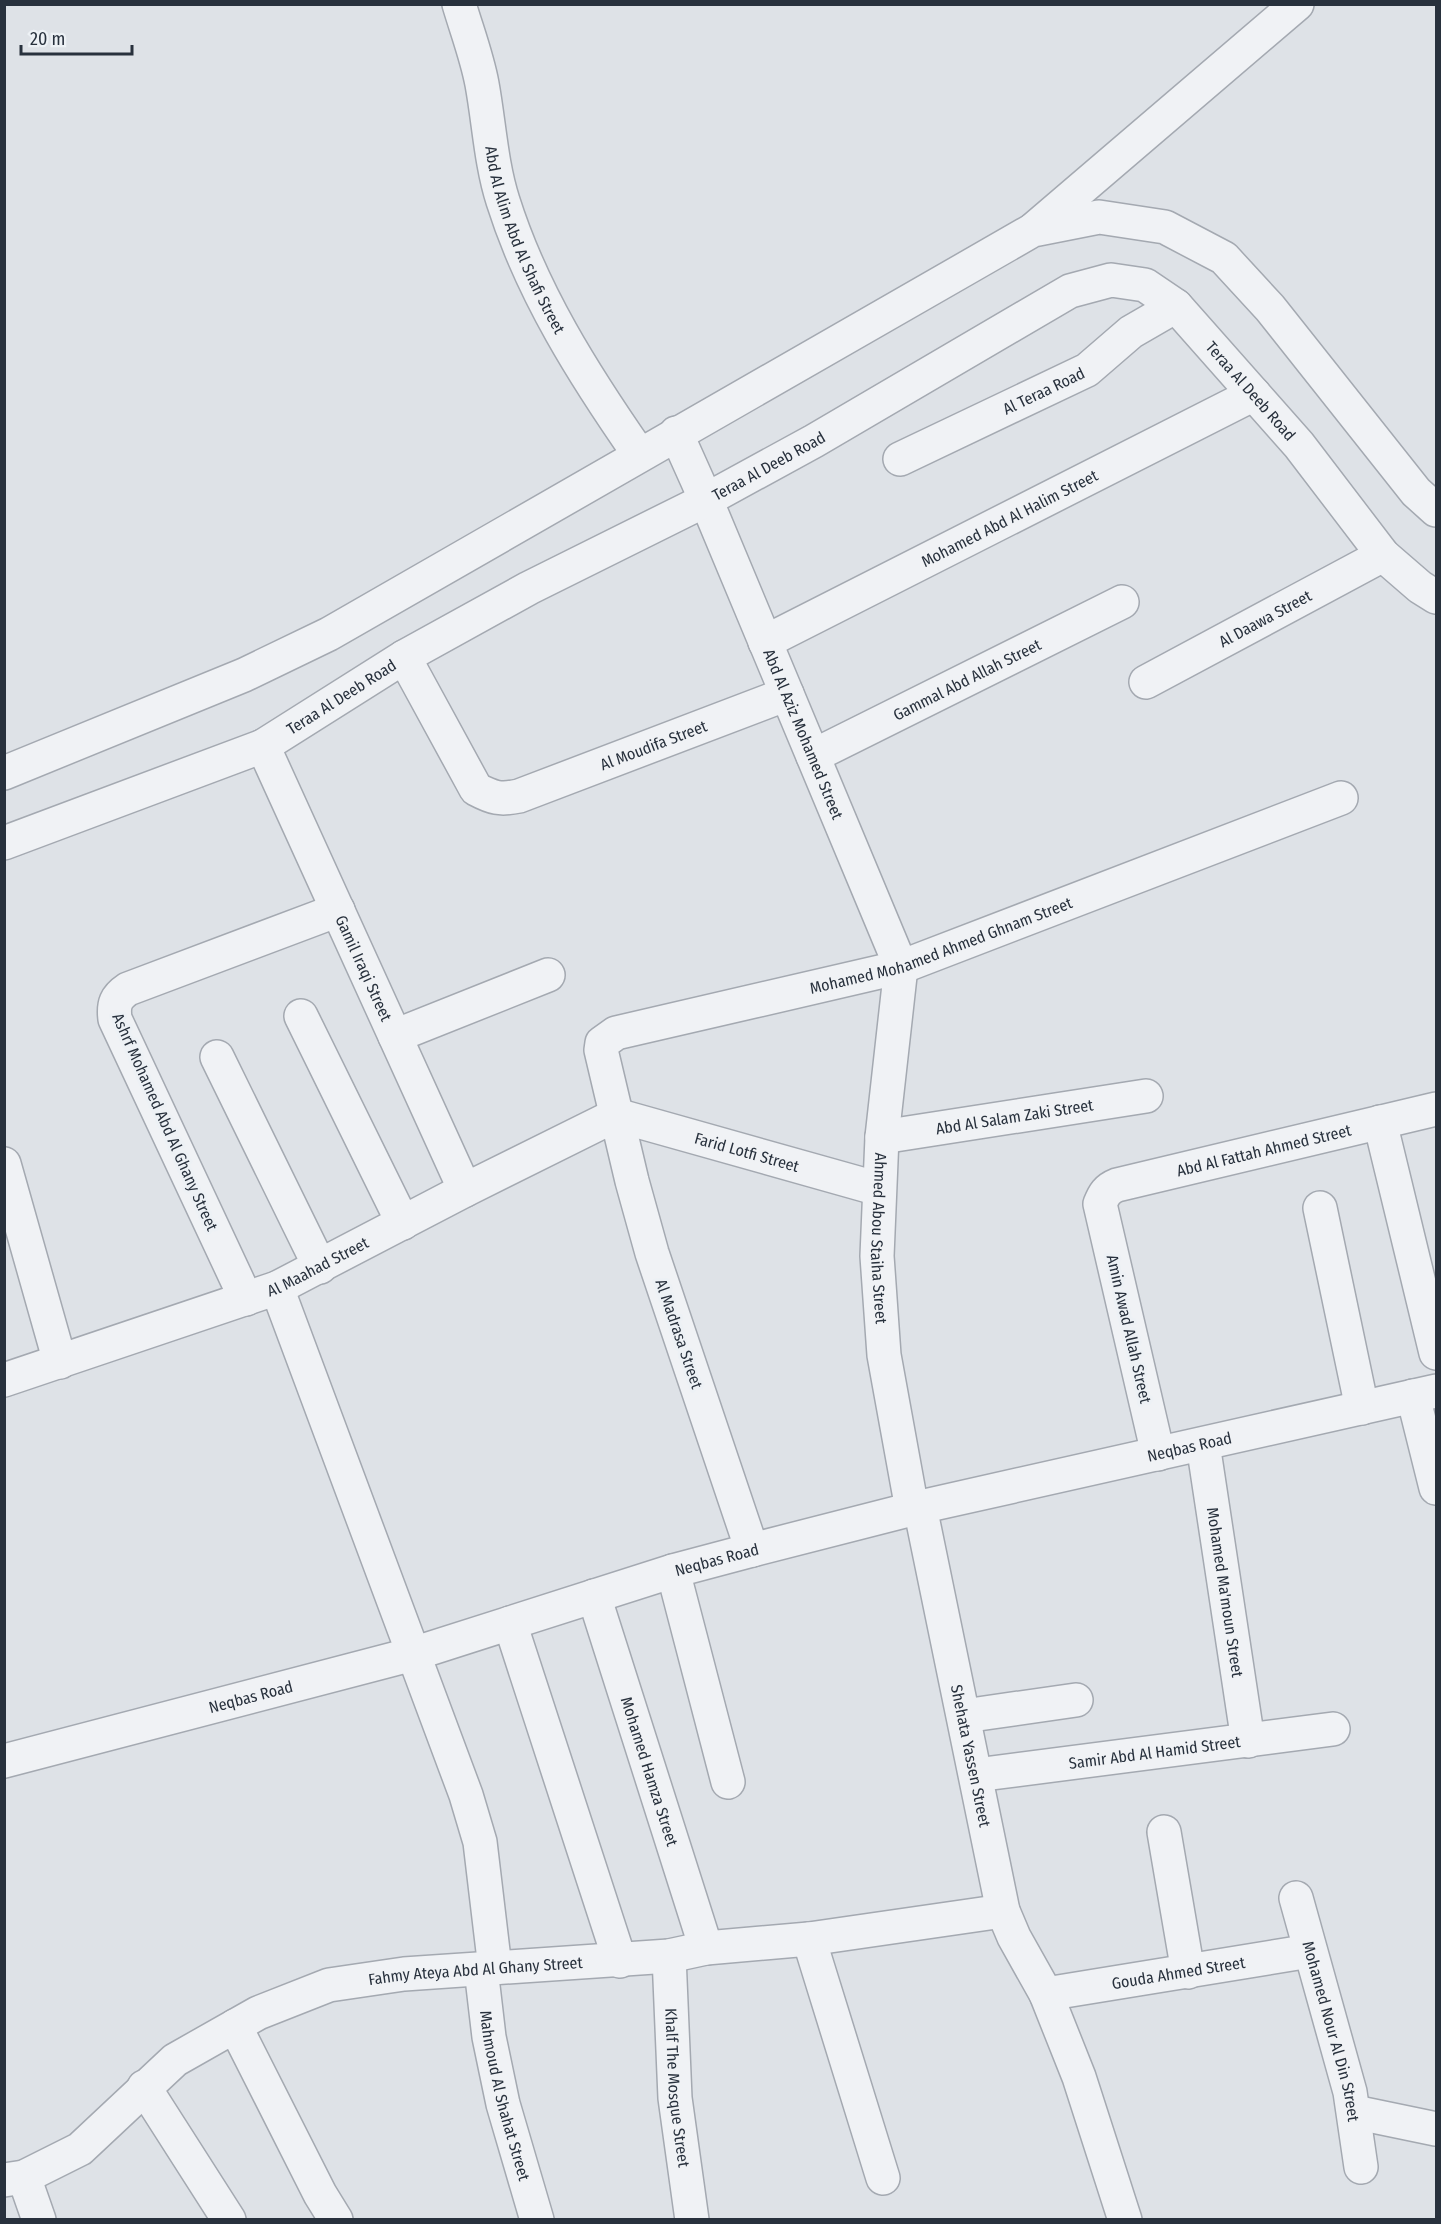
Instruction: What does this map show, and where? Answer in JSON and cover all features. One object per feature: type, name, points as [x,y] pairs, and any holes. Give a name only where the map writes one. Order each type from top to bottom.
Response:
[{"type":"street","name":"Abd Al Alim Abd Al Shafi Street","points":[[459,4],[481,81],[502,199],[518,243],[536,285],[559,328],[611,414],[639,454]]},
{"type":"street","points":[[4,773],[244,675],[328,634],[639,454],[681,442],[1033,230],[1297,4]]},
{"type":"street","points":[[1033,230],[1099,217],[1165,227],[1224,258],[1270,308],[1416,492],[1437,510]]},
{"type":"street","name":"Teraa Al Deeb Road","points":[[4,843],[263,746],[404,657],[703,493],[814,441],[1070,291],[1111,280],[1145,285],[1176,306],[1299,445],[1383,555],[1420,587],[1437,597]]},
{"type":"street","name":"Al Teraa Road","points":[[900,459],[1087,370],[1131,332],[1176,306]]},
{"type":"street","name":"Mohamed Abd Al Halim Street","points":[[765,642],[1254,394]]},
{"type":"street","name":"Abd Al Aziz Mohamed Street","points":[[681,442],[901,967]]},
{"type":"street","name":"Al Daawa Street","points":[[1146,682],[1383,555]]},
{"type":"street","name":"Gammal Abd Allah Street","points":[[813,756],[1122,602]]},
{"type":"street","name":"Al Moudifa Street","points":[[404,657],[476,789],[490,796],[504,799],[519,796],[787,694]]},
{"type":"street","name":"Gamil Iraqi Street","points":[[263,746],[465,1190]]},
{"type":"street","name":"Mohamed Mohamed Ahmed Ghnam Street","points":[[616,1115],[601,1050],[602,1043],[608,1036],[901,967],[1341,798]]},
{"type":"street","name":"Ashrf Mohamed Abd Al Ghany Street","points":[[246,1299],[115,1019],[113,1007],[118,996],[128,989],[338,910]]},
{"type":"street","name":"Ahmed Abou Staiha Street","points":[[901,967],[882,1137],[877,1256],[884,1354],[916,1508]]},
{"type":"street","points":[[395,1036],[548,975]]},
{"type":"street","points":[[301,1016],[403,1223]]},
{"type":"street","points":[[217,1057],[320,1267]]},
{"type":"street","name":"Abd Al Salam Zaki Street","points":[[882,1137],[1146,1096]]},
{"type":"street","name":"Abd Al Fattah Ahmed Street","points":[[1100,1204],[1109,1189],[1117,1185],[1437,1109]]},
{"type":"street","name":"Al Maahad Street","points":[[4,1380],[277,1288],[465,1190],[616,1115]]},
{"type":"street","name":"Farid Lotfi Street","points":[[616,1115],[879,1189]]},
{"type":"street","name":"Al Madrasa Street","points":[[616,1115],[652,1253],[752,1550]]},
{"type":"street","points":[[1380,1122],[1437,1353]]},
{"type":"street","points":[[4,1164],[60,1362]]},
{"type":"street","name":"Amin Awad Allah Street","points":[[1100,1204],[1158,1454]]},
{"type":"street","points":[[1320,1208],[1362,1408]]},
{"type":"street","name":"Mahmoud Al Shahat Street","points":[[277,1288],[466,1795],[480,1842],[488,1969],[489,2037],[503,2104],[537,2220]]},
{"type":"street","points":[[1425,1393],[1437,1488]]},
{"type":"street","name":"Neqbas Road","points":[[4,1761],[413,1654],[673,1571],[752,1550],[916,1508],[1425,1393]]},
{"type":"street","name":"Mohamed Ma'moun Street","points":[[1203,1444],[1248,1741]]},
{"type":"street","name":"Shehata Yassen Street","points":[[916,1508],[964,1716],[1003,1911],[1014,1937],[1047,1994],[1079,2077],[1125,2220]]},
{"type":"street","points":[[673,1571],[728,1782]]},
{"type":"street","name":"Mohamed Hamza Street","points":[[594,1596],[706,1948]]},
{"type":"street","points":[[510,1623],[620,1961]]},
{"type":"street","points":[[964,1716],[1076,1700]]},
{"type":"street","name":"Samir Abd Al Hamid Street","points":[[976,1775],[1334,1729]]},
{"type":"street","points":[[1164,1832],[1188,1972]]},
{"type":"street","name":"Mohamed Nour Al Din Street","points":[[1296,1898],[1354,2112],[1361,2167]]},
{"type":"street","name":"Fahmy Ateya Abd Al Ghany Street","points":[[12,2174],[80,2149],[175,2060],[258,2013],[329,1985],[404,1974],[669,1956],[706,1948],[809,1939],[1003,1911]]},
{"type":"street","points":[[809,1939],[883,2178]]},
{"type":"street","name":"Gouda Ahmed Street","points":[[1047,1994],[1310,1951]]},
{"type":"street","name":"Khalf The Mosque Street","points":[[669,1956],[675,2098],[692,2220]]},
{"type":"street","points":[[235,2026],[336,2220]]},
{"type":"street","points":[[144,2087],[229,2220]]},
{"type":"street","points":[[1354,2112],[1437,2129]]},
{"type":"street","points":[[12,2174],[39,2220]]}]
